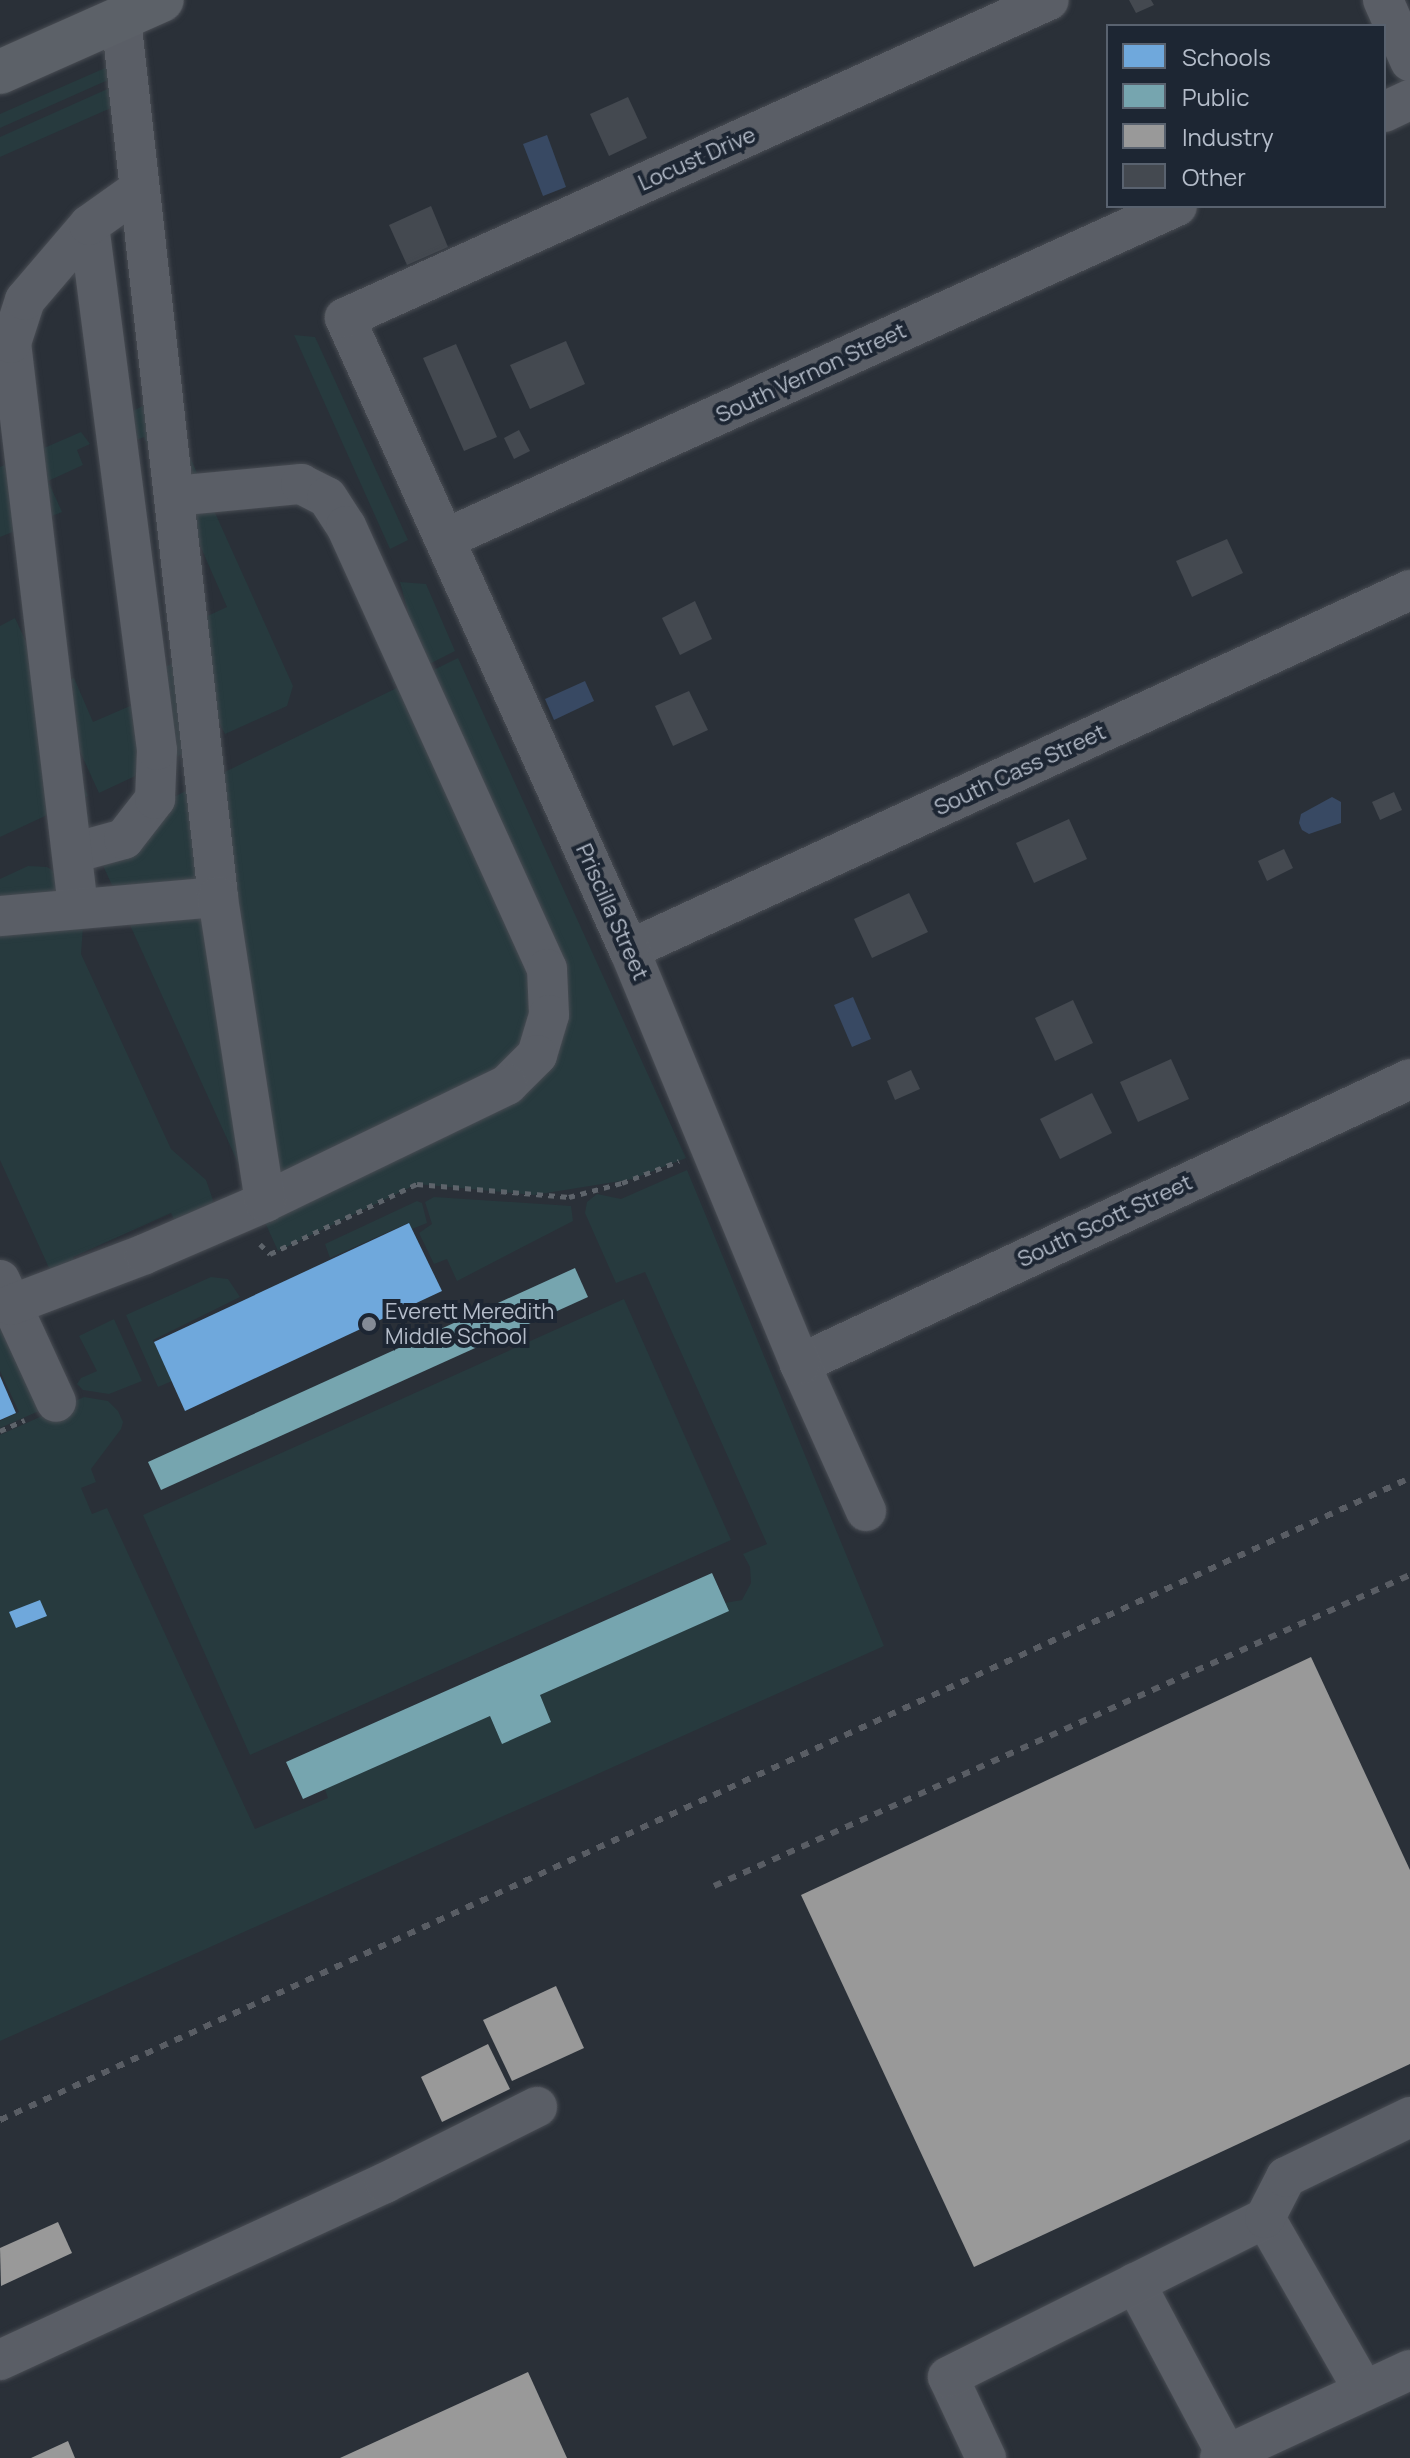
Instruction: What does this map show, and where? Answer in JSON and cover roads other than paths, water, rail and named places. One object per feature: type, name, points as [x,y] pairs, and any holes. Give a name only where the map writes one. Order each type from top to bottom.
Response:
[{"type":"main road","points":[[0,72],[162,0]]},
{"type":"street","name":"Locust Drive","points":[[345,318],[1049,0]]},
{"type":"street","points":[[1383,0],[1410,61]]},
{"type":"street","points":[[121,18],[250,1210]]},
{"type":"street","points":[[1386,111],[1410,100]]},
{"type":"street","points":[[78,907],[11,343],[25,300],[89,225],[138,190]]},
{"type":"street","name":"South Vernon Street","points":[[445,539],[1173,208]]},
{"type":"street","points":[[73,853],[124,839],[155,799],[157,750],[89,225]]},
{"type":"street","name":"Priscilla Street","points":[[345,318],[629,950],[800,1364],[866,1511]]},
{"type":"street","points":[[56,1402],[5,1293],[250,1210],[507,1085],[537,1055],[549,1015],[547,969],[346,526],[327,497],[301,484],[174,496]]},
{"type":"street","name":"South Cass Street","points":[[629,950],[1410,590]]},
{"type":"street","points":[[0,916],[218,897]]},
{"type":"street","name":"South Scott Street","points":[[800,1364],[1410,1079]]},
{"type":"street","points":[[0,2360],[385,2183],[537,2107]]},
{"type":"street","points":[[986,2458],[948,2377],[1265,2218],[1286,2177],[1410,2117]]},
{"type":"street","points":[[1265,2218],[1364,2391]]},
{"type":"street","points":[[1135,2283],[1224,2456],[1410,2370]]},
{"type":"water","points":[[547,135],[566,187],[543,196],[523,144]]},
{"type":"water","points":[[585,681],[594,701],[554,720],[545,699]]},
{"type":"water","points":[[1332,797],[1341,802],[1341,823],[1309,834],[1302,830],[1299,823],[1301,814]]},
{"type":"water","points":[[853,997],[871,1039],[852,1047],[834,1005]]},
{"type":"railway","points":[[0,2120],[1410,1478]]},
{"type":"railway","points":[[714,1886],[1410,1575]]},
{"type":"place","name":"Everett Meredith Middle School","points":[[369,1324]]}]
